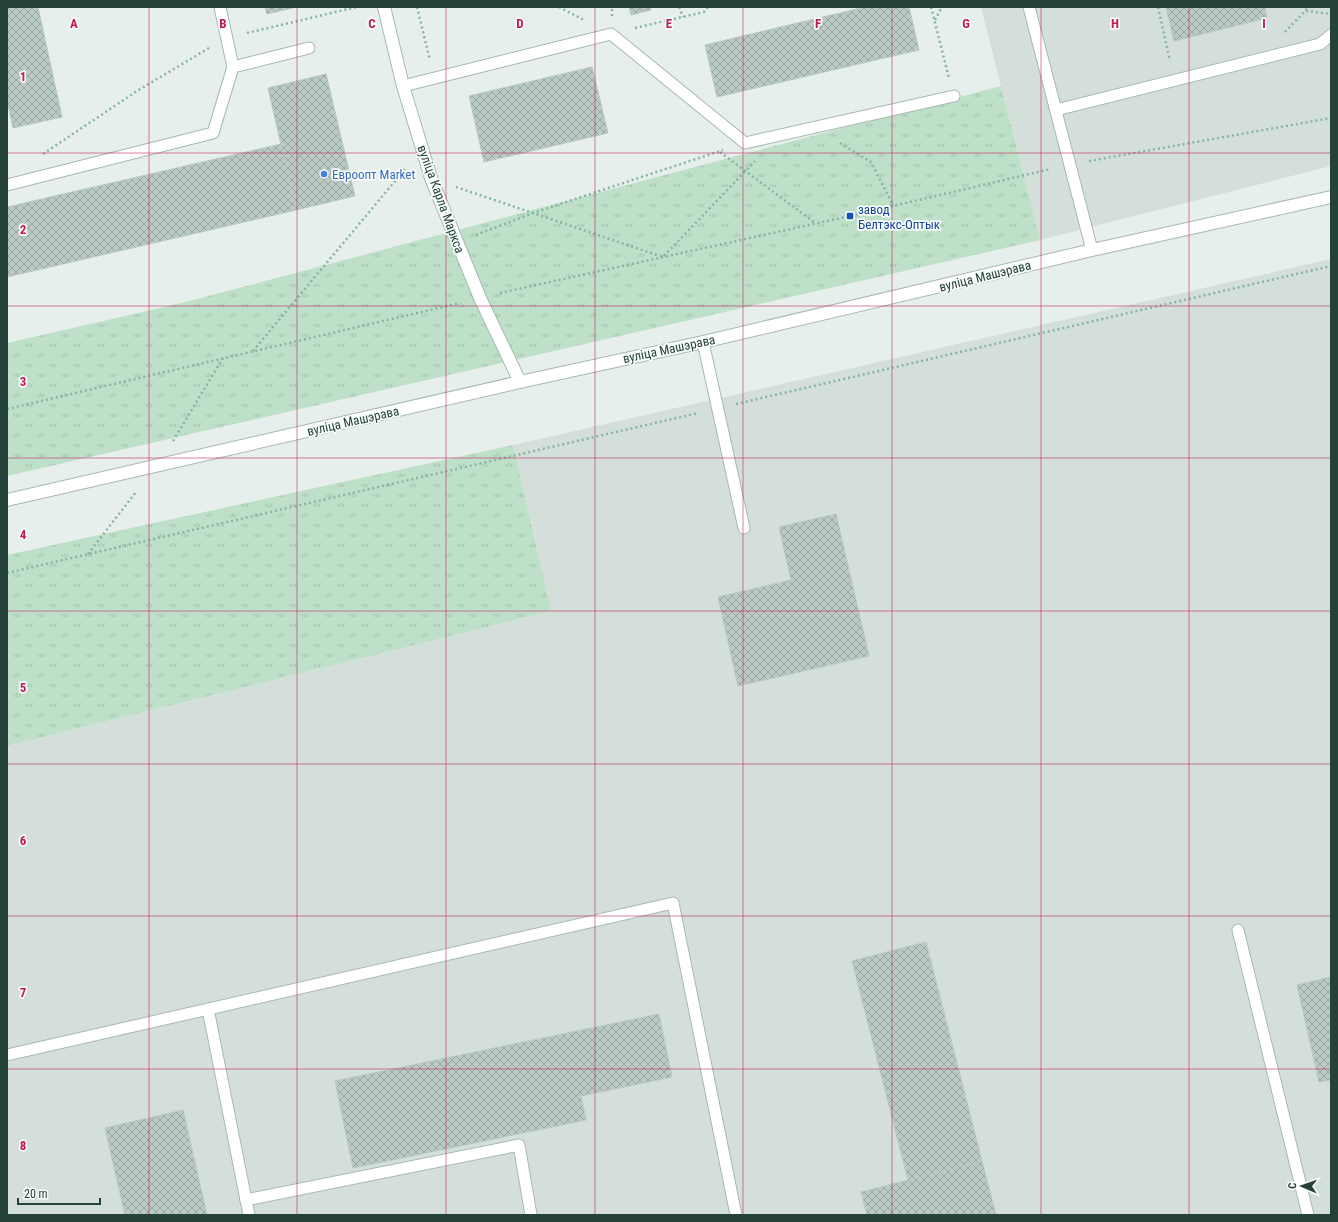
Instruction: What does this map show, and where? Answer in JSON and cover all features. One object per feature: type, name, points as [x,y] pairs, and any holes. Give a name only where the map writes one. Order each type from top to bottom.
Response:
[{"type":"street","name":"вуліца Карла Маркса","points":[[384,7],[403,86],[431,178],[480,298],[520,382]]},
{"type":"street","name":"вуліца Машэрава","points":[[7,500],[520,382],[703,342],[1092,250],[1331,196]]},
{"type":"lane","points":[[7,185],[213,133],[233,67],[220,7]]},
{"type":"lane","points":[[1029,7],[1092,250]]},
{"type":"lane","points":[[403,86],[611,34],[745,143],[954,96]]},
{"type":"lane","points":[[1056,110],[1320,44],[1331,35]]},
{"type":"lane","points":[[233,67],[309,48]]},
{"type":"lane","points":[[703,342],[744,528]]},
{"type":"lane","points":[[7,1054],[673,903],[736,1215]]},
{"type":"lane","points":[[1238,930],[1308,1215]]},
{"type":"lane","points":[[208,1009],[249,1215]]},
{"type":"lane","points":[[246,1200],[519,1145],[531,1215]]},
{"type":"path","points":[[39,157],[137,90],[227,38],[357,7]]},
{"type":"path","points":[[417,7],[434,78]]},
{"type":"path","points":[[679,7],[683,17]]},
{"type":"path","points":[[611,34],[704,12],[708,7]]},
{"type":"path","points":[[931,7],[954,96]]},
{"type":"path","points":[[934,21],[942,7]]},
{"type":"path","points":[[1158,7],[1170,60],[1177,80]]},
{"type":"path","points":[[1282,34],[1309,7]]},
{"type":"path","points":[[1305,11],[1331,14]]},
{"type":"path","points":[[7,409],[480,298],[893,206],[1070,164],[1331,118]]},
{"type":"path","points":[[815,127],[871,162],[893,206]]},
{"type":"path","points":[[457,243],[533,213],[745,143]]},
{"type":"path","points":[[252,351],[422,148]]},
{"type":"path","points":[[720,151],[816,223]]},
{"type":"path","points":[[664,257],[756,160]]},
{"type":"path","points":[[431,178],[664,257]]},
{"type":"path","points":[[7,573],[1331,266]]},
{"type":"path","points":[[88,555],[157,465],[223,358]]},
{"type":"shaded area","points":[[981,7],[1331,7],[1331,166],[1040,240]]},
{"type":"shaded area","points":[[1331,259],[1331,1215],[7,1215],[7,746],[551,611],[513,445]]},
{"type":"green space","points":[[1001,86],[1040,240],[7,476],[7,343],[182,303]]},
{"type":"green space","points":[[513,445],[551,611],[7,746],[7,555]]},
{"type":"building","points":[[7,7],[38,7],[62,117],[13,128],[7,100]]},
{"type":"building","points":[[265,7],[297,7],[267,14]]},
{"type":"building","points":[[629,7],[650,7],[651,10],[631,15]]},
{"type":"building","points":[[865,7],[909,7],[919,50],[717,97],[705,45]]},
{"type":"building","points":[[1166,7],[1265,7],[1267,18],[1174,41]]},
{"type":"building","points":[[592,67],[608,133],[484,162],[469,96]]},
{"type":"building","points":[[326,74],[355,196],[296,210],[268,88]]},
{"type":"building","points":[[281,144],[296,210],[7,277],[7,207]]},
{"type":"building","points":[[836,514],[869,656],[738,686],[718,597],[791,580],[779,527]]},
{"type":"building","points":[[926,942],[982,1161],[908,1180],[852,961]]},
{"type":"building","points":[[1331,977],[1331,1080],[1319,1082],[1297,985]]},
{"type":"building","points":[[659,1014],[672,1077],[581,1096],[586,1120],[353,1168],[335,1081]]},
{"type":"building","points":[[183,1110],[207,1215],[125,1215],[105,1128]]},
{"type":"building","points":[[982,1161],[996,1215],[867,1215],[861,1192]]},
{"type":"place","name":"Евроопт Market","points":[[324,174]]},
{"type":"place","name":"завод Белтэкс-Оптык","points":[[850,216]]}]
